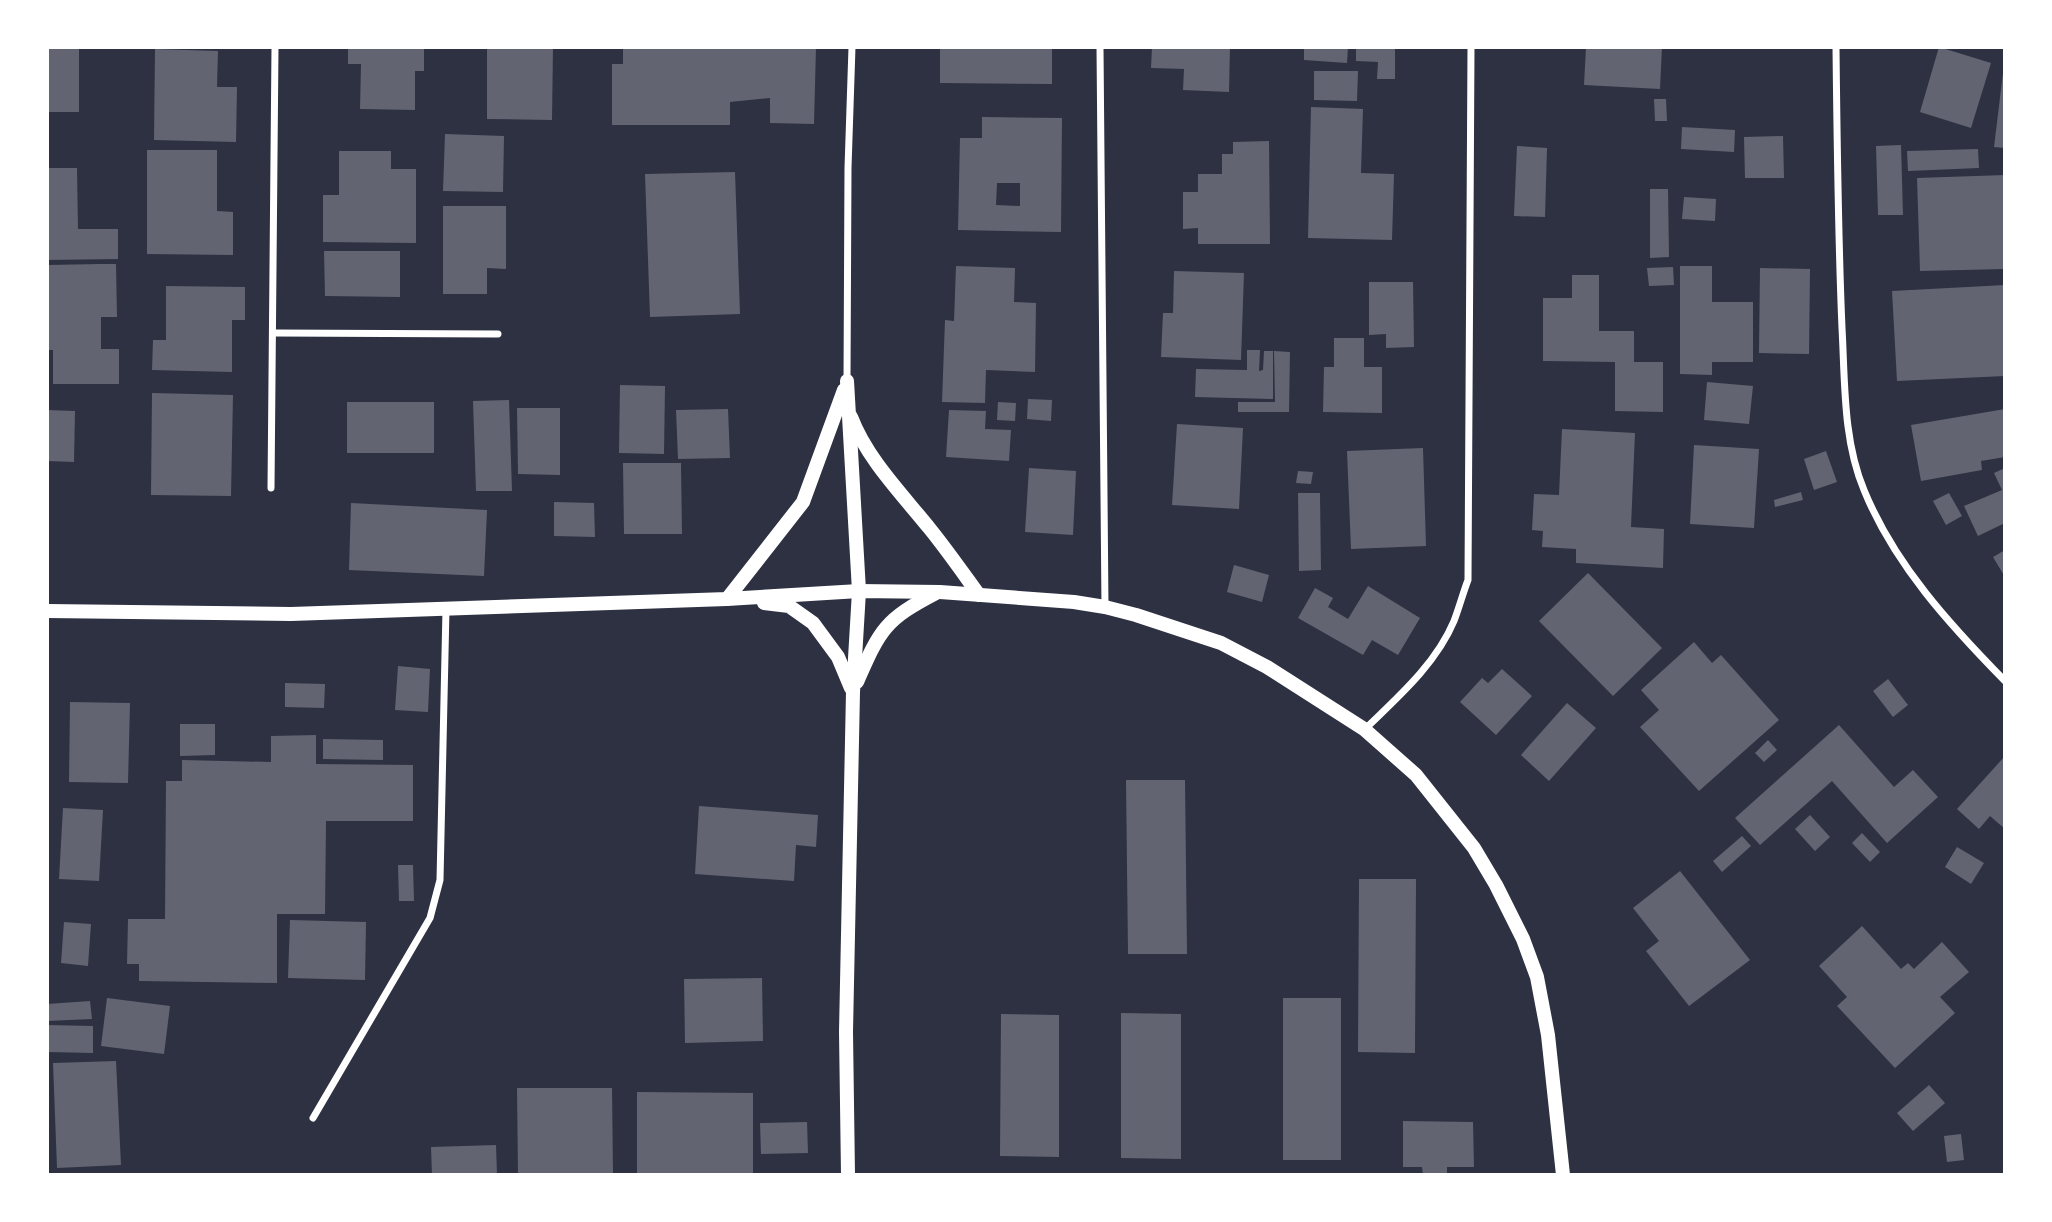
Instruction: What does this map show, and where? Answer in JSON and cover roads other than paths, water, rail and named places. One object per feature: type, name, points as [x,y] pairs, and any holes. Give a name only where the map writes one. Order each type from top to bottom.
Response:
[{"type":"main road","points":[[847,381],[859,591],[853,692],[846,1032],[848,1175]]},
{"type":"main road","points":[[847,381],[849,411],[863,439],[887,477],[932,531],[979,595]]},
{"type":"main road","points":[[727,600],[803,502],[847,381]]},
{"type":"main road","points":[[47,611],[291,614],[727,600],[859,591],[940,592],[1074,602],[1105,607],[1221,643],[1267,667],[1364,729],[1416,775],[1474,848],[1523,939],[1537,977],[1548,1035],[1563,1175]]},
{"type":"main road","points":[[853,692],[879,634],[901,614],[940,592]]},
{"type":"main road","points":[[727,600],[789,606],[813,623],[838,657],[853,692]]},
{"type":"street","points":[[271,488],[275,47]]},
{"type":"street","points":[[847,381],[848,168],[852,47]]},
{"type":"street","points":[[1100,47],[1105,607]]},
{"type":"street","points":[[1364,729],[1407,690],[1431,659],[1453,623],[1468,580],[1471,47]]},
{"type":"street","points":[[1836,47],[1841,309],[1846,414],[1852,449],[1863,489],[1892,544],[1943,616],[2005,681]]},
{"type":"street","points":[[274,334],[498,334]]},
{"type":"street","points":[[313,1118],[430,918],[440,880],[446,609]]}]
